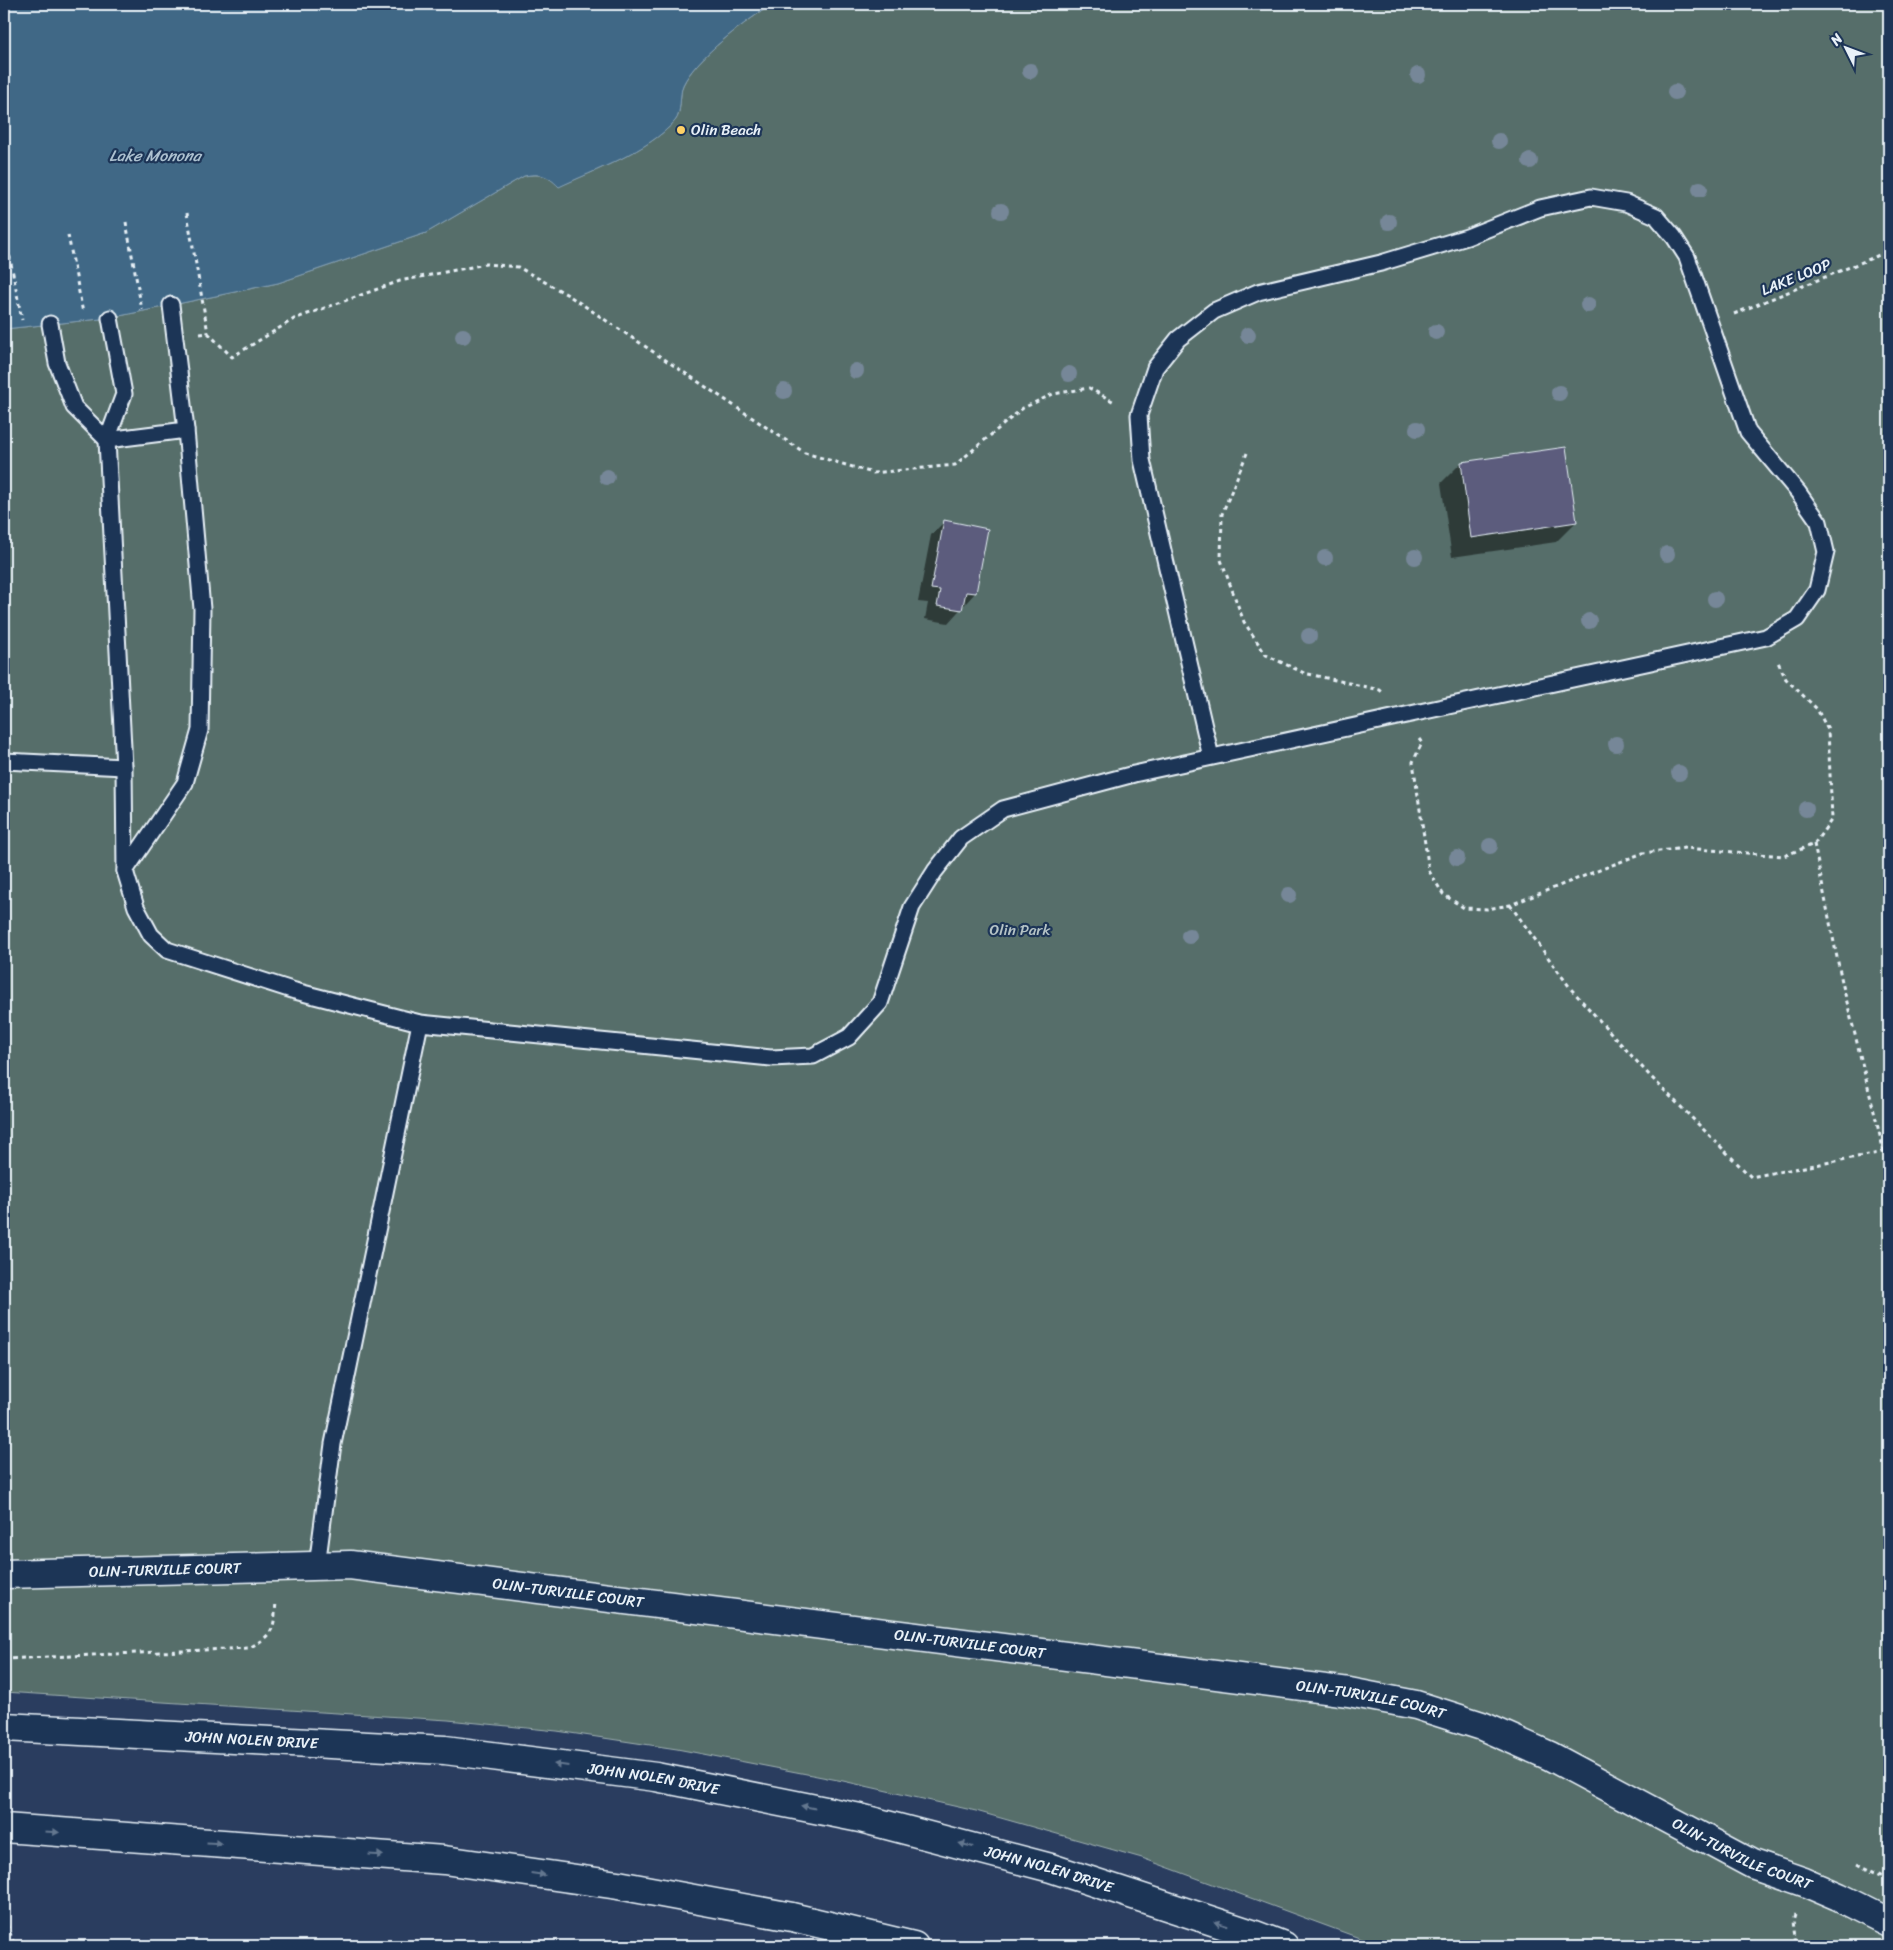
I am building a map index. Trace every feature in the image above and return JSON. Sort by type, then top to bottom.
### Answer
[{"type":"main road","name":"OLIN-TURVILLE COURT","points":[[4,1574],[350,1565],[1349,1692],[1416,1706],[1482,1726],[1550,1756],[1752,1864],[1804,1882],[1889,1922]]},
{"type":"main road","name":"JOHN NOLEN DRIVE","points":[[4,1728],[445,1750],[656,1777],[860,1818],[1051,1868],[1284,1946]]},
{"type":"main road","points":[[4,1828],[444,1860],[618,1885],[792,1917],[914,1946]]},
{"type":"lane","points":[[110,318],[124,394],[107,440],[124,767],[125,871],[136,907],[151,935],[167,950],[295,990],[420,1023],[771,1058],[813,1056],[849,1037],[880,1003],[912,906],[935,871],[961,838],[1003,810],[1134,774],[1766,637],[1797,619],[1817,590],[1826,552],[1819,522],[1798,492],[1748,432],[1687,257],[1674,237],[1656,216],[1626,204],[1591,197],[1540,208],[1467,236],[1381,263],[1258,292],[1214,311],[1178,339],[1155,368],[1139,415],[1142,460],[1210,757]]},
{"type":"lane","points":[[125,871],[185,782],[200,730],[202,609],[186,430],[171,305]]},
{"type":"lane","points":[[50,324],[57,363],[74,407],[107,440]]},
{"type":"lane","points":[[107,440],[186,430]]},
{"type":"lane","points":[[4,761],[124,767]]},
{"type":"lane","points":[[317,1566],[333,1444],[420,1023]]},
{"type":"path","points":[[187,213],[208,332],[232,356],[294,319],[400,281],[486,264],[518,267],[568,295],[804,453],[873,473],[956,465],[1022,408],[1053,394],[1089,388],[1139,415]]},
{"type":"path","points":[[126,222],[143,316]]},
{"type":"path","points":[[68,235],[84,319]]},
{"type":"path","points":[[8,248],[22,322]]},
{"type":"path","name":"LAKE LOOP","points":[[1710,323],[1889,251]]},
{"type":"path","points":[[176,339],[208,332]]},
{"type":"path","points":[[1247,453],[1222,514],[1221,560],[1244,622],[1266,655],[1304,673],[1380,690],[1403,716],[1422,743],[1413,762],[1429,871],[1443,894],[1464,908],[1487,910],[1510,905],[1643,853],[1686,848],[1784,856],[1814,844],[1832,818],[1828,730],[1817,709],[1786,679],[1766,637]]},
{"type":"path","points":[[1814,844],[1842,982],[1889,1167]]},
{"type":"path","points":[[1510,905],[1571,989],[1650,1076],[1751,1177],[1884,1152]]},
{"type":"path","points":[[4,1659],[249,1648],[264,1639],[274,1626],[276,1600]]},
{"type":"path","points":[[1857,1863],[1889,1879]]},
{"type":"path","points":[[4,1917],[15,1946]]},
{"type":"green space","name":"Olin Park","points":[[773,4],[1889,4],[1889,1946],[1381,1946],[1142,1858],[976,1811],[843,1781],[677,1749],[557,1731],[448,1720],[4,1692],[4,329],[110,318],[278,283],[426,233],[524,176],[544,176],[560,186],[621,159],[664,132],[677,118],[683,85],[699,63],[723,40]]},
{"type":"water","name":"Lake Monona","points":[[4,4],[773,4],[723,40],[699,63],[683,85],[677,118],[664,132],[651,142],[621,159],[559,187],[543,176],[524,176],[426,233],[278,283],[110,318],[4,329]]},
{"type":"building","points":[[1566,447],[1577,522],[1471,538],[1461,462]]},
{"type":"building","points":[[944,520],[988,529],[976,593],[966,592],[962,610],[937,606],[940,590],[931,589]]},
{"type":"place","name":"Olin Beach","points":[[681,130]]}]
